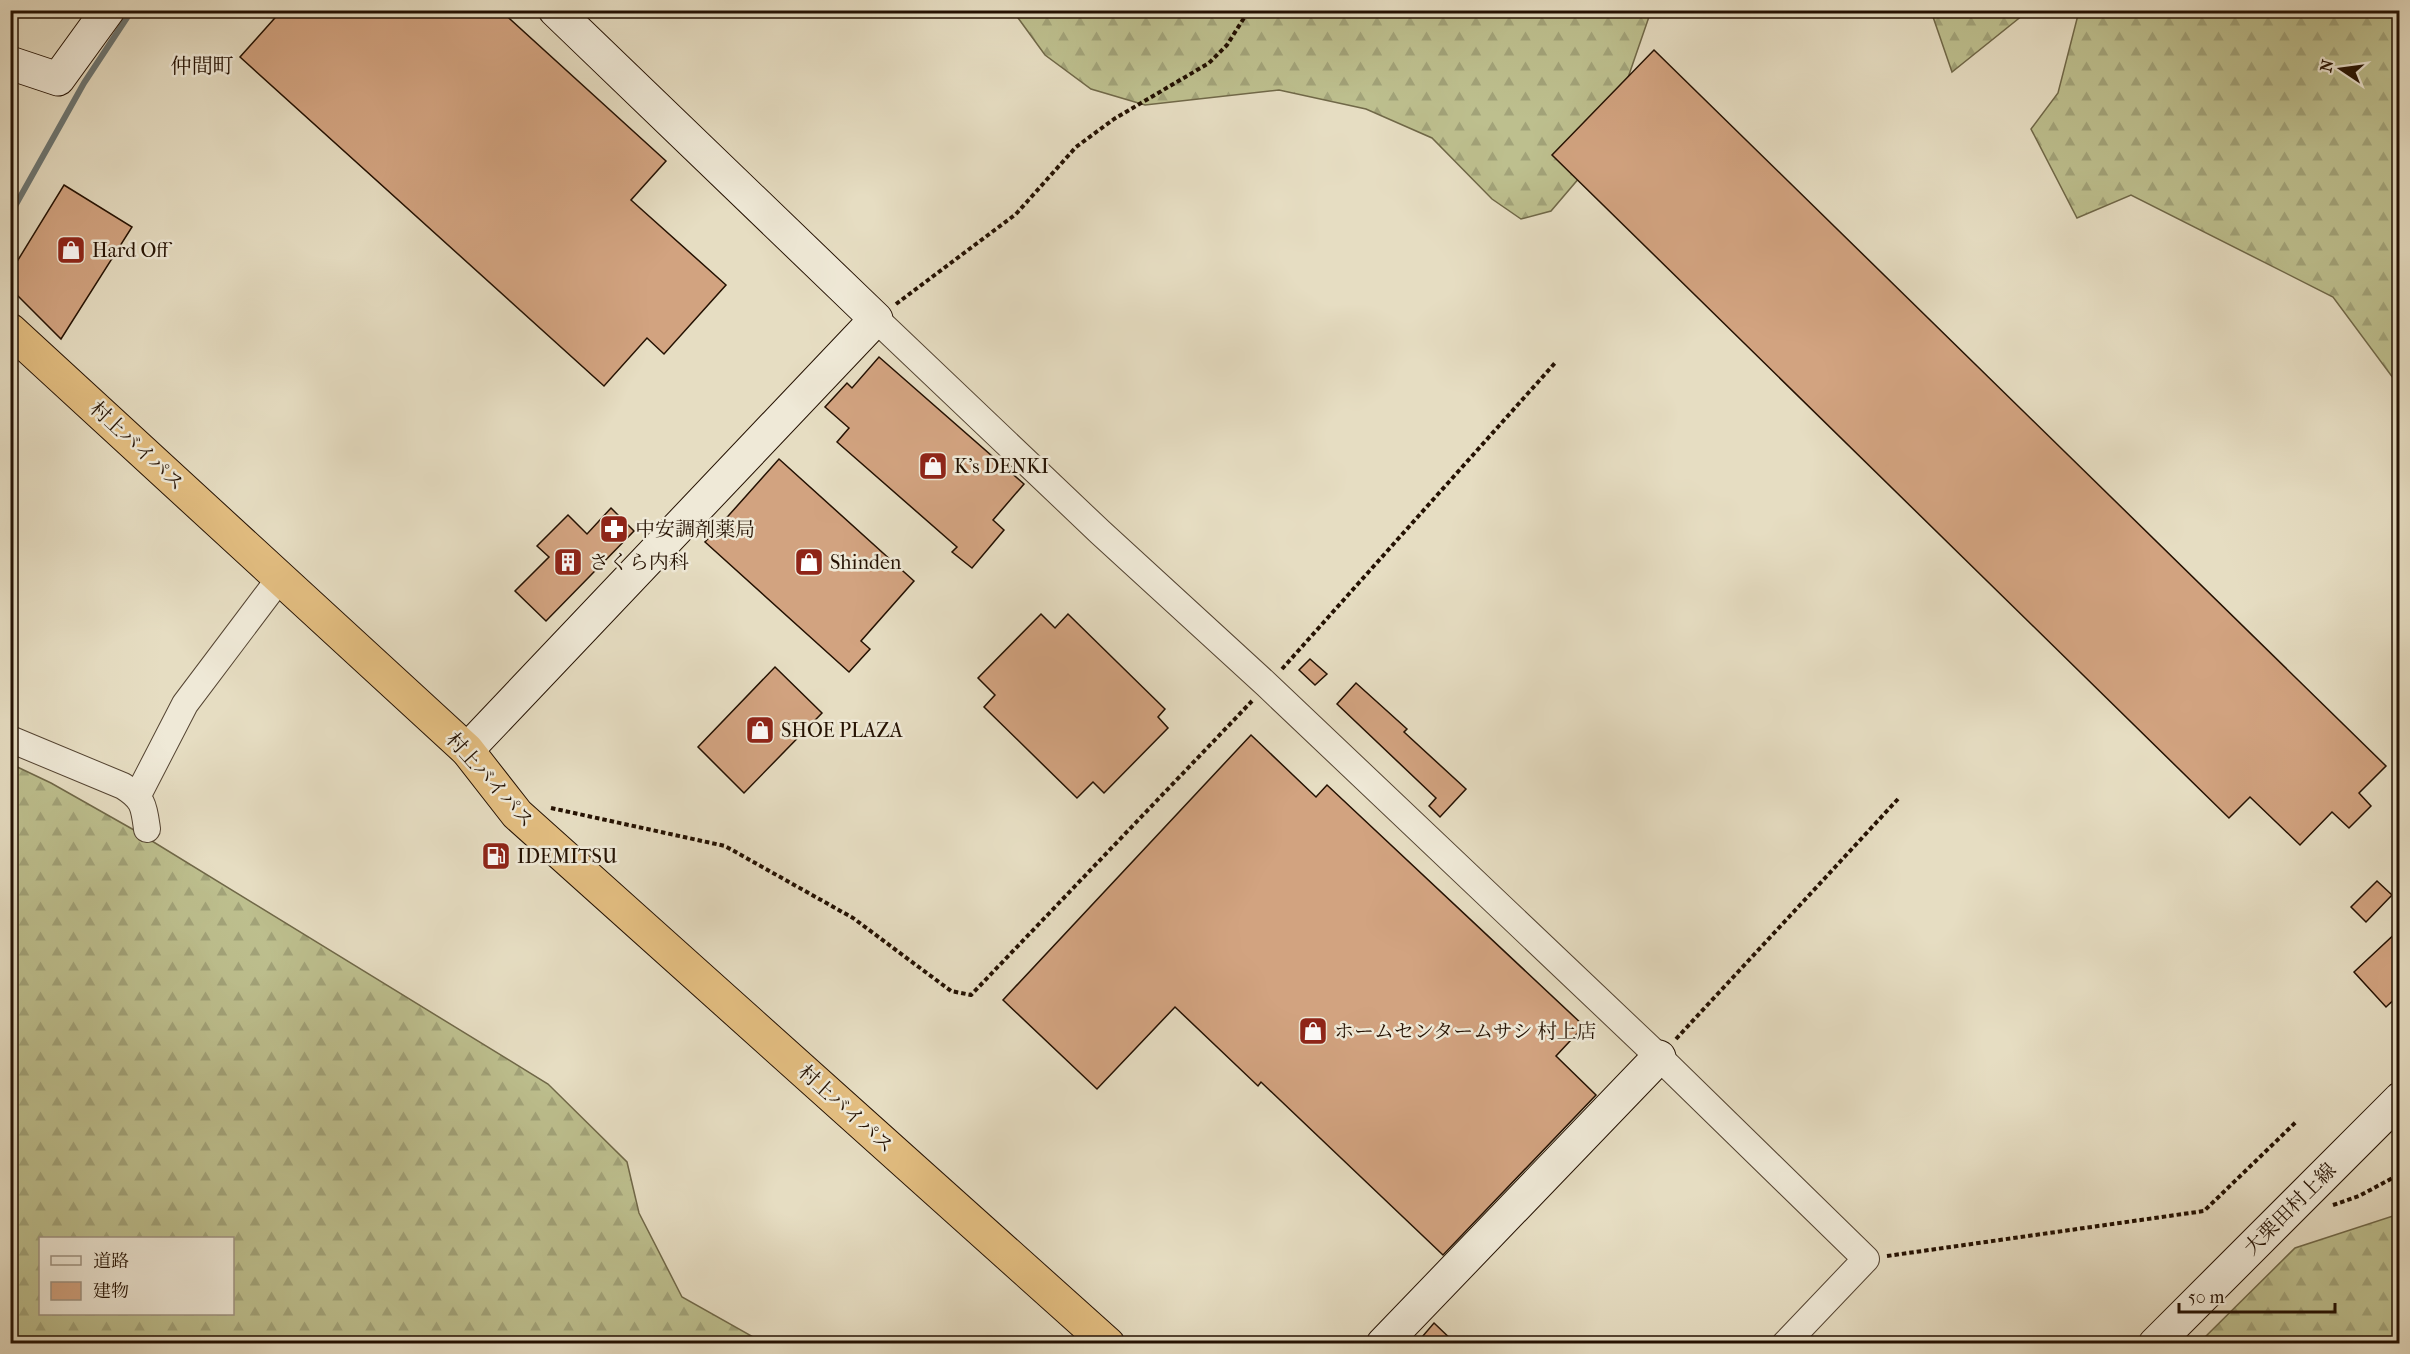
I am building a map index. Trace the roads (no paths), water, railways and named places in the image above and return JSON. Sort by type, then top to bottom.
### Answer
[{"type":"highway","name":"村上バイパス","points":[[10,330],[467,750],[517,814],[1108,1344]]},
{"type":"street","points":[[10,63],[58,79],[108,10]]},
{"type":"street","points":[[555,10],[1100,532],[1267,685],[1659,1057],[1866,1259],[1785,1344]]},
{"type":"street","points":[[467,750],[876,319]]},
{"type":"street","points":[[138,795],[185,704],[280,578]]},
{"type":"street","points":[[10,739],[123,786],[138,795],[144,808],[147,829]]},
{"type":"street","points":[[1383,1344],[1659,1057]]},
{"type":"street","name":"大栗田村上線","points":[[2155,1344],[2400,1099]]},
{"type":"waterway","points":[[10,215],[84,83],[132,10]]},
{"type":"place","name":"Hard Off","points":[[71,250]]},
{"type":"place","name":"K's DENKI","points":[[933,466]]},
{"type":"place","name":"中安調剤薬局","points":[[614,529]]},
{"type":"place","name":"さくら内科","points":[[568,562]]},
{"type":"place","name":"Shinden","points":[[809,562]]},
{"type":"place","name":"SHOE PLAZA","points":[[760,730]]},
{"type":"place","name":"IDEMITSU","points":[[496,856]]},
{"type":"place","name":"ホームセンタームサシ 村上店","points":[[1313,1031]]},
{"type":"district","name":"仲間町","points":[[202,66]]}]
